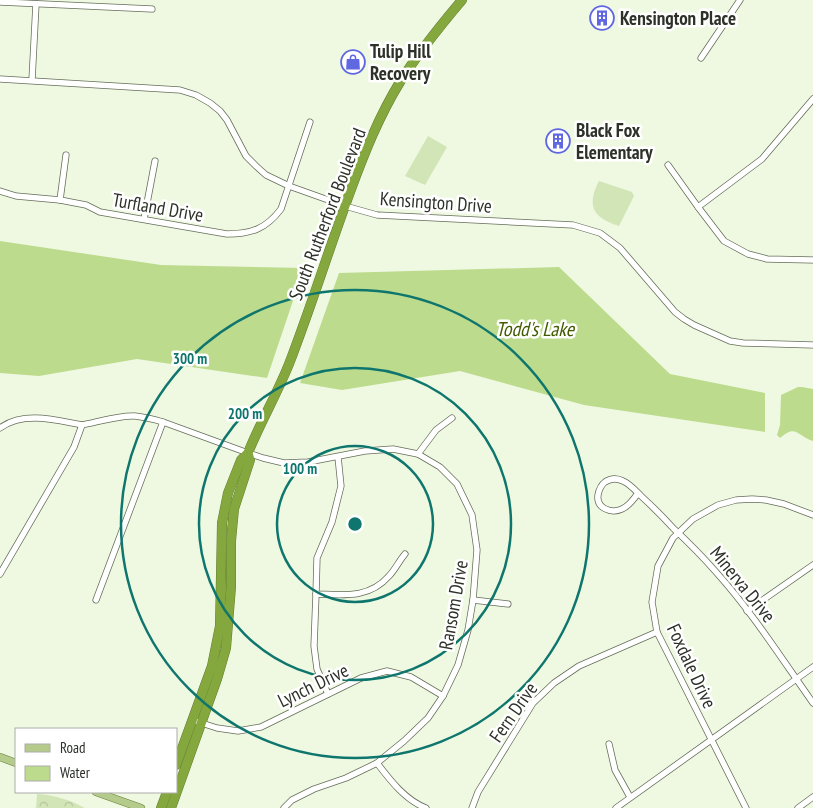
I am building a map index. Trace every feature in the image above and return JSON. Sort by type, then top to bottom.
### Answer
[{"type":"highway","name":"South Rutherford Boulevard","points":[[178,759],[212,666],[220,626],[222,523],[228,493],[241,460],[248,453],[288,365],[345,206],[381,118],[400,82],[426,45],[462,0]]},
{"type":"highway","name":"South Rutherford Boulevard","points":[[178,789],[226,648],[231,588],[231,541],[234,508],[250,460],[248,453]]},
{"type":"highway","points":[[161,808],[167,793]]},
{"type":"highway","name":"South Rutherford Boulevard","points":[[171,808],[176,793]]},
{"type":"main road","points":[[0,757],[15,763]]},
{"type":"main road","points":[[99,793],[141,808]]},
{"type":"street","points":[[701,58],[740,0]]},
{"type":"street","points":[[0,2],[152,9]]},
{"type":"street","points":[[32,80],[36,4]]},
{"type":"street","name":"Kensington Drive","points":[[0,79],[180,90],[196,95],[220,111],[227,120],[246,156],[256,166],[266,175],[289,186],[345,206],[378,215],[574,225],[588,229],[600,234],[620,248],[675,312],[694,325],[730,341],[813,345]]},
{"type":"street","points":[[698,207],[762,159],[813,99]]},
{"type":"street","name":"Turfland Drive","points":[[0,191],[16,196],[60,200],[86,205],[100,212],[227,234],[241,234],[264,226],[281,209],[310,122]]},
{"type":"street","points":[[60,200],[66,155]]},
{"type":"street","points":[[144,219],[155,161]]},
{"type":"street","points":[[668,165],[724,241],[748,254],[767,259],[813,260]]},
{"type":"street","name":"Ransom Drive","points":[[82,425],[132,416],[150,418],[248,453],[284,463],[308,462],[365,451],[394,449],[418,454],[440,467],[457,484],[472,515],[477,550],[473,600],[468,630],[458,665],[443,696],[428,718],[377,763],[346,778],[314,789],[292,800],[284,808]]},
{"type":"street","points":[[0,428],[7,423],[22,418],[38,417],[82,425],[74,448],[0,574]]},
{"type":"street","points":[[418,454],[436,430],[452,418]]},
{"type":"street","points":[[96,600],[163,422]]},
{"type":"street","points":[[328,694],[317,669],[314,646],[316,594],[318,558],[332,522],[341,486],[338,457]]},
{"type":"street","name":"Minerva Drive","points":[[638,493],[626,506],[614,511],[608,511],[600,504],[598,499],[598,493],[602,485],[612,479],[624,481],[638,493],[716,572],[747,611],[813,704]]},
{"type":"street","name":"Foxdale Drive","points":[[746,808],[657,632],[652,602],[658,566],[671,540],[678,532],[693,519],[711,508],[724,503],[744,499],[760,499],[784,504],[813,515]]},
{"type":"street","points":[[316,594],[349,596],[370,592],[388,578],[404,554]]},
{"type":"street","points":[[747,611],[813,565]]},
{"type":"street","points":[[473,600],[508,604]]},
{"type":"street","name":"Fern Drive","points":[[472,808],[478,792],[534,703],[554,682],[579,666],[657,632]]},
{"type":"street","points":[[616,808],[813,666]]},
{"type":"street","name":"Lynch Drive","points":[[192,720],[238,732],[261,727],[361,678],[387,671],[411,677],[443,696]]},
{"type":"street","points":[[609,744],[615,770],[630,798]]},
{"type":"street","points":[[377,763],[394,786],[426,808]]},
{"type":"street","points":[[798,808],[813,797]]},
{"type":"green space","points":[[428,136],[447,147],[425,185],[405,176]]},
{"type":"green space","points":[[599,181],[632,192],[634,196],[619,226],[603,219],[594,210],[593,197]]},
{"type":"green space","points":[[37,794],[62,798],[85,808],[36,808]]},
{"type":"water","points":[[0,241],[161,265],[304,268],[267,378],[137,359],[39,376],[0,373]]},
{"type":"water","name":"Todd's Lake","points":[[559,267],[670,374],[765,393],[765,432],[584,405],[460,371],[342,390],[300,383],[339,273]]},
{"type":"water","points":[[798,387],[813,389],[813,441],[793,431],[786,433],[780,438],[777,435],[780,425],[781,395]]},
{"type":"place","name":"Kensington Place","points":[[602,18]]},
{"type":"place","name":"Tulip Hill Recovery","points":[[353,62]]},
{"type":"place","name":"Black Fox Elementary","points":[[558,141]]}]
